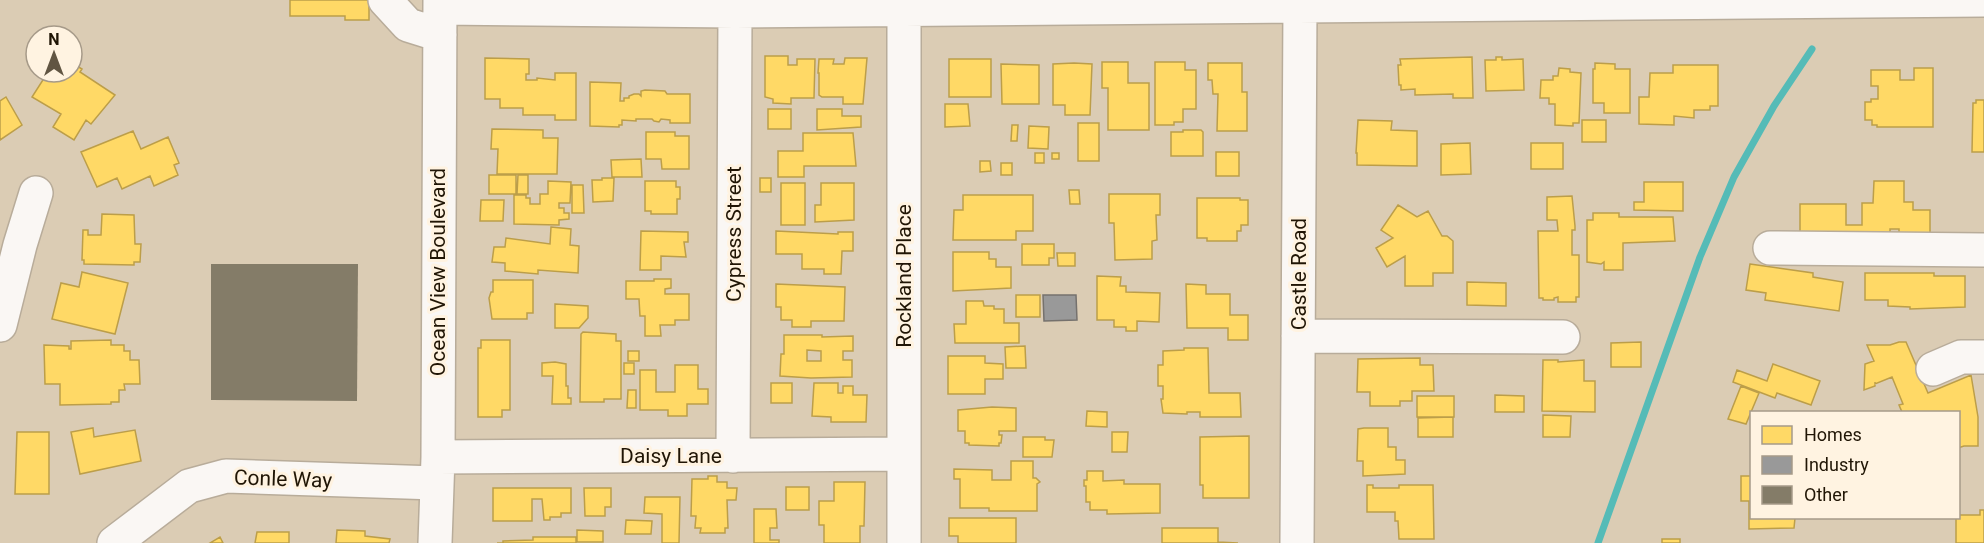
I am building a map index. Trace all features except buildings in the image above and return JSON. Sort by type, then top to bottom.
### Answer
[{"type":"street","points":[[385,0],[408,25],[440,14],[904,10],[1022,4],[1300,5],[1984,0]]},
{"type":"street","name":"Castle Road","points":[[1297,543],[1300,5]]},
{"type":"street","name":"Rockland Place","points":[[904,10],[904,543]]},
{"type":"street","name":"Cypress Street","points":[[733,456],[735,11]]},
{"type":"street","name":"Ocean View Boulevard","points":[[435,543],[440,14]]},
{"type":"street","points":[[0,324],[36,193]]},
{"type":"street","points":[[1770,248],[1984,250]]},
{"type":"street","points":[[1298,336],[1563,337]]},
{"type":"street","points":[[1933,369],[1961,357],[1984,357]]},
{"type":"street","name":"Daisy Lane","points":[[437,470],[733,456],[904,454]]},
{"type":"street","name":"Conle Way","points":[[114,543],[189,486],[226,476],[437,470]]},
{"type":"waterway","points":[[1598,543],[1700,257],[1734,177],[1774,106],[1812,49]]}]
